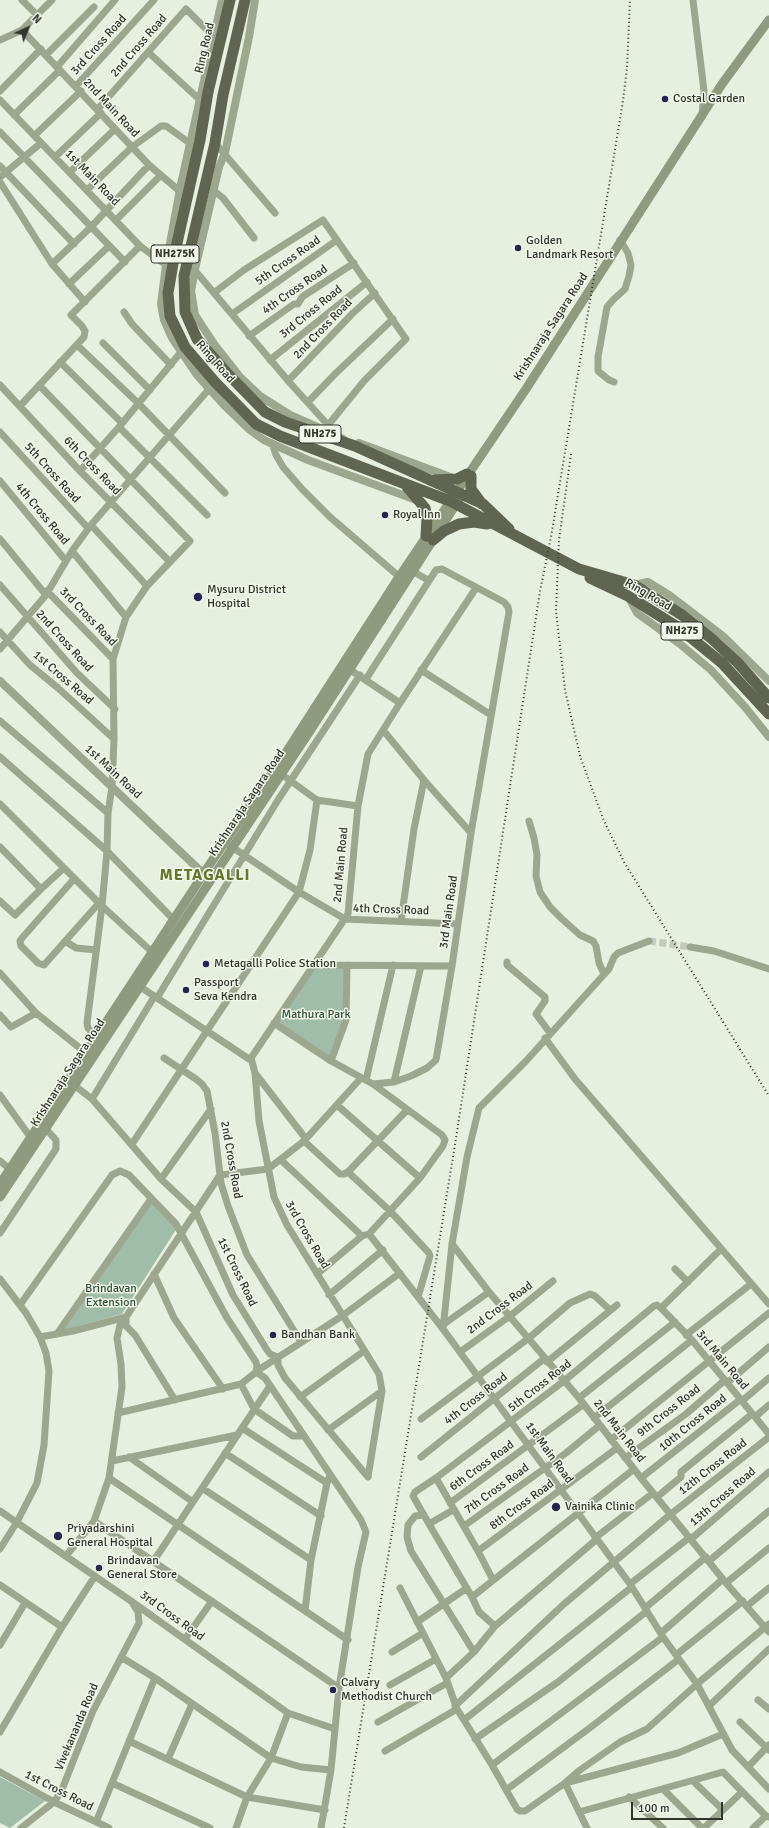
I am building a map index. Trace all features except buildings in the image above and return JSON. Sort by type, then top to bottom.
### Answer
[{"type":"highway","name":"Ring Road","points":[[230,0],[208,92],[200,140],[184,194],[180,231],[169,265],[168,293],[170,316],[185,347],[215,382],[256,424],[280,436],[404,484],[483,504],[521,540]]},
{"type":"highway","name":"Ring Road","points":[[245,0],[223,95],[215,143],[194,237],[191,266],[184,276],[185,312],[197,338],[226,372],[265,412],[286,422],[355,446],[432,480],[492,524],[579,570],[593,581],[628,596],[679,628],[722,663],[769,714]]},
{"type":"highway","points":[[180,231],[194,237]]},
{"type":"highway","points":[[432,480],[457,479],[471,473],[471,489],[483,504]]},
{"type":"highway","points":[[404,484],[425,508],[429,538],[459,524],[474,522],[492,524]]},
{"type":"highway","name":"Ring Road","points":[[579,570],[634,585],[682,615],[712,639],[738,663],[769,698]]},
{"type":"main road","name":"Krishnaraja Sagara Road","points":[[0,1197],[46,1129],[136,984],[208,877],[287,751],[456,498],[592,287],[620,240],[722,84],[769,20]]},
{"type":"main road","name":"Krishnaraja Sagara Road","points":[[229,844],[281,774],[349,669],[402,580],[412,571],[429,538]]},
{"type":"main road","name":"Krishnaraja Sagara Road","points":[[0,1184],[97,1036],[136,984],[152,952],[174,920],[208,877]]},
{"type":"street","points":[[22,0],[37,15]]},
{"type":"street","points":[[0,40],[22,30],[52,0]]},
{"type":"street","points":[[14,115],[59,69],[115,0]]},
{"type":"street","name":"3rd Cross Road","points":[[35,135],[154,0]]},
{"type":"street","points":[[222,0],[215,38],[190,144],[184,194],[161,304],[164,320],[172,338],[197,375],[224,405],[250,430],[272,443],[308,460],[420,501]]},
{"type":"street","points":[[255,0],[249,37],[225,153],[219,168],[214,191],[191,266],[191,291],[195,315],[214,344],[240,377],[260,396],[290,415],[457,479]]},
{"type":"street","points":[[693,0],[704,91],[702,116]]},
{"type":"street","points":[[46,55],[94,6]]},
{"type":"street","name":"2nd Cross Road","points":[[55,157],[99,112],[148,52],[186,9],[215,38]]},
{"type":"street","name":"2nd Main Road","points":[[22,30],[149,165],[184,194]]},
{"type":"street","points":[[0,91],[41,49]]},
{"type":"street","points":[[148,52],[200,100]]},
{"type":"street","name":"1st Main Road","points":[[0,100],[140,246],[169,265]]},
{"type":"street","points":[[87,190],[132,147],[157,128],[166,126],[190,144]]},
{"type":"street","points":[[70,172],[116,129]]},
{"type":"street","points":[[0,132],[90,228],[125,262]]},
{"type":"street","points":[[0,177],[7,173],[41,143]]},
{"type":"street","points":[[215,143],[276,213]]},
{"type":"street","points":[[52,264],[90,228],[149,165]]},
{"type":"street","points":[[0,166],[74,244]]},
{"type":"street","points":[[116,220],[161,175]]},
{"type":"street","points":[[0,182],[52,264],[85,302]]},
{"type":"street","points":[[214,191],[223,198],[254,238]]},
{"type":"street","points":[[215,292],[244,270],[323,220],[406,339],[364,381],[329,424]]},
{"type":"street","name":"5th Cross Road","points":[[232,314],[337,240]]},
{"type":"street","points":[[614,382],[598,371],[598,357],[607,307],[610,302],[625,289],[629,276],[631,265],[628,253],[620,240]]},
{"type":"street","points":[[69,284],[109,246]]},
{"type":"street","points":[[20,406],[84,337],[85,331],[71,315],[140,246]]},
{"type":"street","name":"4th Cross Road","points":[[249,336],[354,263]]},
{"type":"street","points":[[191,266],[215,292],[249,336],[288,381],[337,434],[355,446]]},
{"type":"street","name":"3rd Cross Road","points":[[270,360],[367,282]]},
{"type":"street","name":"2nd Cross Road","points":[[288,381],[342,324],[375,294]]},
{"type":"street","points":[[124,312],[132,324],[171,365]]},
{"type":"street","points":[[308,402],[393,319]]},
{"type":"street","points":[[103,343],[150,390]]},
{"type":"street","points":[[77,345],[138,403],[226,493]]},
{"type":"street","points":[[80,471],[121,425],[181,352]]},
{"type":"street","points":[[60,362],[207,515]]},
{"type":"street","name":"6th Cross Road","points":[[0,385],[80,471],[169,561]]},
{"type":"street","points":[[39,385],[190,541],[169,561],[147,586],[126,617],[113,659],[115,709],[112,787],[108,814],[107,851],[87,1023],[88,1028],[97,1036]]},
{"type":"street","points":[[0,648],[8,641],[46,593],[89,527],[210,388]]},
{"type":"street","name":"5th Cross Road","points":[[0,432],[89,527],[147,586]]},
{"type":"street","points":[[272,443],[276,456],[302,489],[330,517],[402,580]]},
{"type":"street","name":"4th Cross Road","points":[[0,481],[66,561]]},
{"type":"street","name":"3rd Cross Road","points":[[0,539],[46,593],[113,659]]},
{"type":"street","points":[[72,551],[126,617]]},
{"type":"street","name":"3rd Main Road","points":[[373,1084],[394,1082],[427,1068],[436,1060],[452,966],[471,833],[509,612],[504,602],[438,568],[428,580]]},
{"type":"street","points":[[92,1099],[245,856],[290,781],[363,677],[428,580],[412,571]]},
{"type":"street","points":[[634,585],[648,582],[669,595],[724,637],[769,681]]},
{"type":"street","name":"2nd Cross Road","points":[[0,585],[77,673],[115,709]]},
{"type":"street","name":"2nd Main Road","points":[[251,1058],[348,914],[358,806],[365,762],[400,703],[476,588]]},
{"type":"street","points":[[628,596],[637,613],[680,644],[711,670],[745,707],[769,737]]},
{"type":"street","name":"1st Cross Road","points":[[0,632],[30,665],[58,688],[114,739]]},
{"type":"street","points":[[349,669],[400,703]]},
{"type":"street","points":[[422,670],[491,715]]},
{"type":"street","name":"1st Main Road","points":[[0,681],[208,877]]},
{"type":"street","points":[[0,721],[108,814]]},
{"type":"street","points":[[383,730],[424,780],[471,833]]},
{"type":"street","points":[[0,757],[107,851],[174,920]]},
{"type":"street","points":[[281,774],[317,800],[358,806]]},
{"type":"street","points":[[401,921],[414,829],[424,780]]},
{"type":"street","points":[[132,1144],[182,1070],[206,1030],[299,892],[310,850],[317,800]]},
{"type":"street","points":[[0,804],[74,879],[152,952]]},
{"type":"street","points":[[529,821],[537,855],[536,876],[540,892],[550,907],[562,920],[580,936],[593,941],[596,946],[599,963],[604,974]]},
{"type":"street","name":"4th Cross Road","points":[[229,844],[299,892],[345,919],[458,924]]},
{"type":"street","points":[[0,848],[41,889]]},
{"type":"street","points":[[0,901],[15,915],[64,868]]},
{"type":"street","points":[[74,879],[22,938],[20,944],[38,963],[44,965],[65,941],[101,905]]},
{"type":"street","points":[[65,941],[76,948],[96,950]]},
{"type":"street","points":[[443,1326],[452,1244],[467,1157],[479,1108],[526,1061],[609,969],[618,953],[649,941]]},
{"type":"street","points":[[690,947],[714,951],[769,969]]},
{"type":"street","points":[[506,962],[546,997],[546,1001],[536,1011],[536,1014],[547,1036],[575,1079],[769,1304]]},
{"type":"street","points":[[315,965],[393,964],[452,966]]},
{"type":"street","points":[[66,1556],[94,1521],[109,1478],[122,1387],[121,1364],[117,1338],[120,1325],[183,1233],[220,1175],[268,1169],[305,1140],[363,1079],[393,964]]},
{"type":"street","points":[[331,1061],[346,1020],[347,965]]},
{"type":"street","points":[[394,1082],[421,966]]},
{"type":"street","points":[[0,973],[36,1013],[86,1053]]},
{"type":"street","points":[[136,984],[249,1059],[251,1058]]},
{"type":"street","points":[[0,1015],[10,1027],[36,1013]]},
{"type":"street","points":[[274,1023],[331,1061],[373,1084],[442,1135],[445,1140],[443,1146],[420,1178],[390,1210],[366,1235],[317,1274]]},
{"type":"street","name":"2nd Cross Road","points":[[164,1058],[202,1084],[207,1091],[220,1175],[228,1206],[247,1255],[301,1342]]},
{"type":"street","name":"3rd Cross Road","points":[[251,1058],[255,1073],[260,1121],[274,1197],[287,1225],[329,1296],[379,1374],[382,1391],[368,1477],[328,1430]]},
{"type":"street","points":[[255,1073],[305,1140],[340,1174],[348,1172],[407,1110]]},
{"type":"street","name":"1st Cross Road","points":[[74,1085],[92,1099],[161,1179],[195,1214],[233,1295],[267,1350],[276,1358]]},
{"type":"street","points":[[0,1095],[31,1138]]},
{"type":"street","points":[[337,1105],[420,1178]]},
{"type":"street","points":[[161,1179],[211,1109]]},
{"type":"street","points":[[0,1233],[56,1149],[56,1140],[46,1129]]},
{"type":"street","name":"1st Main Road","points":[[281,1160],[383,1250],[418,1297],[443,1326],[477,1376],[631,1585],[662,1635],[697,1684],[732,1750],[769,1789]]},
{"type":"street","points":[[0,1161],[10,1170]]},
{"type":"street","points":[[20,1305],[112,1175],[120,1171],[129,1175],[183,1233],[227,1318],[256,1362],[258,1371],[270,1386],[361,1520],[366,1532],[358,1567],[348,1640],[339,1688],[331,1770],[321,1828]]},
{"type":"street","points":[[348,1172],[390,1210],[429,1253],[430,1256],[418,1297]]},
{"type":"street","points":[[57,1334],[151,1199]]},
{"type":"street","name":"2nd Main Road","points":[[452,1244],[489,1292],[581,1401],[641,1478],[725,1581],[768,1628]]},
{"type":"street","points":[[661,1308],[721,1249]]},
{"type":"street","points":[[329,1296],[383,1250]]},
{"type":"street","points":[[675,1269],[688,1282]]},
{"type":"street","points":[[118,1413],[241,1384],[276,1358],[342,1316],[400,1273]]},
{"type":"street","points":[[154,1274],[174,1318],[223,1389]]},
{"type":"street","points":[[0,1279],[20,1305],[40,1337],[46,1353],[49,1371],[44,1446],[37,1483],[17,1522],[0,1549]]},
{"type":"street","name":"2nd Cross Road","points":[[460,1352],[510,1316],[553,1281]]},
{"type":"street","points":[[594,1418],[751,1284]]},
{"type":"street","points":[[443,1326],[489,1292]]},
{"type":"street","points":[[421,1419],[529,1338],[570,1303],[590,1294],[610,1310]]},
{"type":"street","name":"4th Cross Road","points":[[421,1457],[617,1305]]},
{"type":"street","name":"5th Cross Road","points":[[423,1515],[413,1496],[415,1492],[512,1422],[654,1306],[657,1305],[661,1308]]},
{"type":"street","name":"3rd Main Road","points":[[661,1308],[710,1362],[769,1434]]},
{"type":"street","points":[[611,1440],[769,1314]]},
{"type":"street","points":[[40,1337],[126,1317]]},
{"type":"street","points":[[126,1317],[126,1326],[135,1335],[175,1400]]},
{"type":"street","name":"6th Cross Road","points":[[429,1524],[528,1446],[674,1322]]},
{"type":"street","name":"9th Cross Road","points":[[626,1458],[686,1414],[769,1347]]},
{"type":"street","points":[[300,1397],[364,1351]]},
{"type":"street","points":[[276,1358],[285,1378],[328,1430],[382,1391]]},
{"type":"street","name":"10th Cross Road","points":[[641,1478],[769,1378]]},
{"type":"street","points":[[241,1384],[254,1409],[293,1436],[303,1436]]},
{"type":"street","points":[[153,1562],[270,1386]]},
{"type":"street","points":[[378,1722],[446,1680],[474,1652],[495,1626],[596,1539],[681,1477],[681,1472],[701,1455],[753,1415],[769,1405]]},
{"type":"street","name":"7th Cross Road","points":[[464,1526],[566,1453],[600,1425]]},
{"type":"street","points":[[242,1428],[327,1483]]},
{"type":"street","points":[[112,1461],[237,1435]]},
{"type":"street","name":"12th Cross Road","points":[[385,1751],[456,1708],[515,1648],[613,1562],[769,1437]]},
{"type":"street","name":"8th Cross Road","points":[[478,1551],[618,1448]]},
{"type":"street","points":[[225,1454],[321,1516]]},
{"type":"street","points":[[129,1457],[193,1502]]},
{"type":"street","points":[[472,1597],[634,1469]]},
{"type":"street","name":"13th Cross Road","points":[[464,1720],[691,1538],[769,1472]]},
{"type":"street","points":[[305,1611],[311,1560],[330,1475]]},
{"type":"street","points":[[109,1478],[348,1640]]},
{"type":"street","points":[[436,1478],[493,1580]]},
{"type":"street","points":[[202,1488],[311,1560]]},
{"type":"street","name":"3rd Cross Road","points":[[0,1511],[131,1601],[288,1713],[335,1729]]},
{"type":"street","points":[[475,1739],[558,1682],[707,1559],[769,1511]]},
{"type":"street","points":[[474,1652],[411,1551],[406,1530],[410,1520],[415,1516],[423,1515],[467,1588],[479,1612],[484,1618],[495,1626]]},
{"type":"street","points":[[94,1521],[339,1688]]},
{"type":"street","points":[[492,1765],[662,1635],[725,1581],[769,1548]]},
{"type":"street","points":[[0,1732],[62,1627],[95,1576]]},
{"type":"street","points":[[0,1585],[62,1627]]},
{"type":"street","points":[[400,1588],[436,1658],[456,1708],[520,1811],[525,1811],[620,1742],[647,1729],[697,1684],[768,1628]]},
{"type":"street","points":[[417,1622],[467,1588]]},
{"type":"street","points":[[506,1790],[591,1727],[745,1604],[769,1588]]},
{"type":"street","name":"Vivekananda Road","points":[[21,1828],[54,1802],[61,1792],[93,1711],[139,1623],[138,1612],[131,1601]]},
{"type":"street","points":[[0,1644],[25,1602]]},
{"type":"street","points":[[185,1639],[212,1602]]},
{"type":"street","points":[[392,1652],[423,1633]]},
{"type":"street","points":[[709,1706],[769,1649]]},
{"type":"street","points":[[121,1657],[155,1678],[270,1758],[301,1768],[331,1770]]},
{"type":"street","points":[[390,1685],[436,1658]]},
{"type":"street","points":[[96,1822],[155,1678]]},
{"type":"street","points":[[758,1700],[769,1710]]},
{"type":"street","points":[[168,1760],[192,1704]]},
{"type":"street","points":[[236,1828],[247,1797],[270,1758],[288,1713]]},
{"type":"street","points":[[740,1722],[768,1747],[748,1767]]},
{"type":"street","points":[[565,1783],[678,1753],[723,1734]]},
{"type":"street","points":[[129,1741],[247,1797],[324,1810]]},
{"type":"street","name":"1st Cross Road","points":[[0,1772],[54,1802],[109,1828]]},
{"type":"street","points":[[579,1812],[723,1772],[768,1816],[753,1828]]},
{"type":"street","points":[[693,1781],[723,1810]]},
{"type":"street","points":[[112,1783],[210,1828]]},
{"type":"street","points":[[565,1783],[587,1828]]},
{"type":"street","points":[[663,1789],[703,1828],[742,1792]]},
{"type":"street","points":[[629,1797],[663,1828]]},
{"type":"green space","name":"Mathura Park","points":[[315,965],[347,965],[346,1020],[331,1061],[274,1023]]},
{"type":"green space","name":"Brindavan Extension","points":[[152,1201],[177,1228],[122,1314],[64,1330]]},
{"type":"green space","points":[[0,1777],[45,1801],[10,1828],[0,1823]]},
{"type":"tunnel","points":[[649,941],[690,947]]},
{"type":"railway","points":[[344,1828],[457,1132],[540,591],[551,537],[623,101],[627,68],[630,0]]},
{"type":"railway","points":[[571,454],[559,540],[556,611],[565,690],[580,756],[604,821],[624,862],[769,1096]]},
{"type":"place","name":"Costal Garden","points":[[665,99]]},
{"type":"place","name":"Golden Landmark Resort","points":[[518,248]]},
{"type":"place","name":"Royal Inn","points":[[385,515]]},
{"type":"place","name":"Mysuru District Hospital","points":[[198,597]]},
{"type":"place","name":"Metagalli Police Station","points":[[206,964]]},
{"type":"place","name":"Passport Seva Kendra","points":[[186,990]]},
{"type":"place","name":"Bandhan Bank","points":[[273,1335]]},
{"type":"place","name":"Vainika Clinic","points":[[556,1507]]},
{"type":"place","name":"Priyadarshini General Hospital","points":[[58,1536]]},
{"type":"place","name":"Brindavan General Store","points":[[99,1568]]},
{"type":"place","name":"Calvary Methodist Church","points":[[333,1690]]},
{"type":"district","name":"METAGALLI","points":[[205,876]]}]
